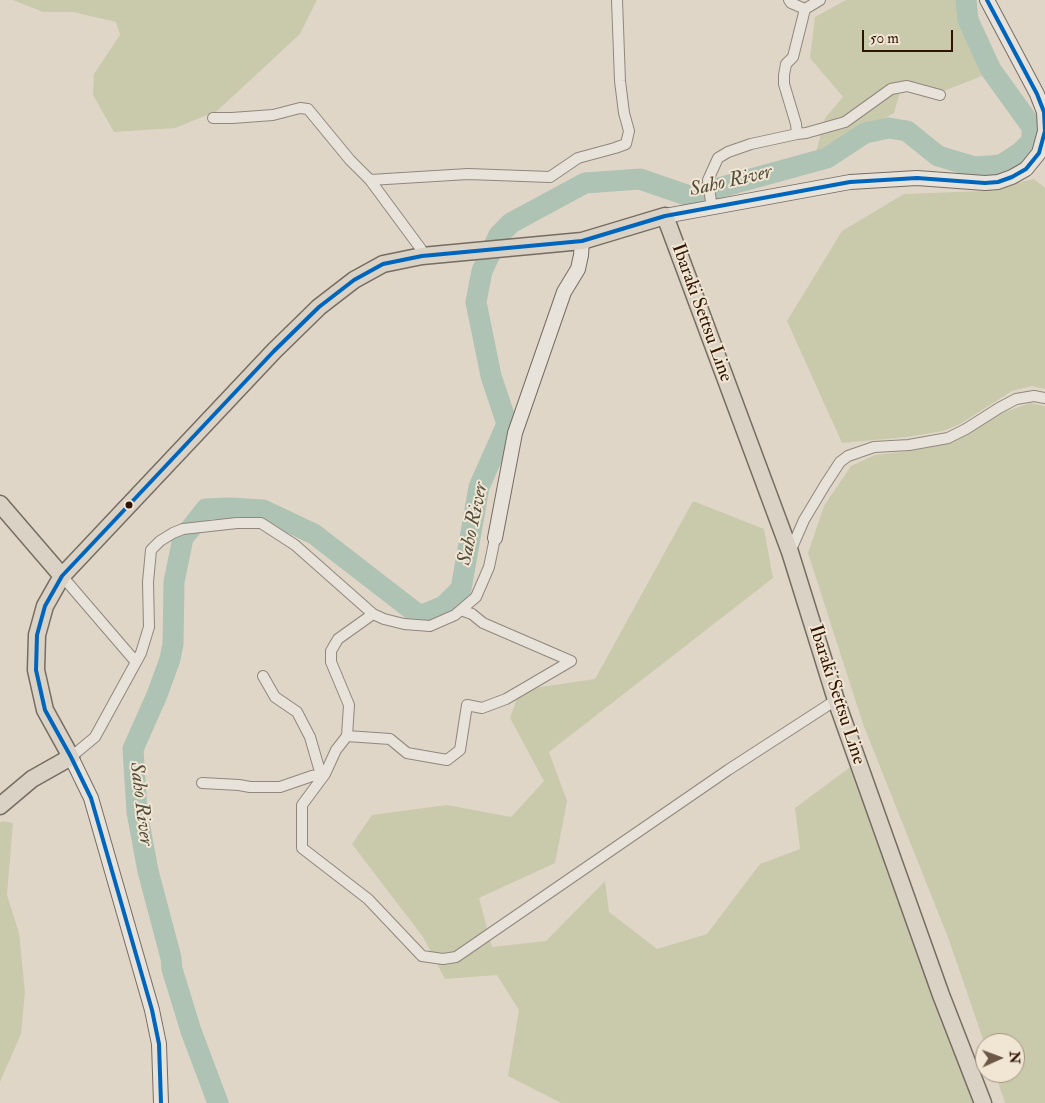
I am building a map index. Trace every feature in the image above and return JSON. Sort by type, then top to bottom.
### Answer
[{"type":"main road","points":[[162,1103],[159,1044],[152,1010],[91,798],[45,710],[36,670],[37,635],[45,606],[62,576],[248,379],[319,307],[354,280],[383,264],[422,256],[582,241],[665,216],[712,209],[850,182],[917,178],[985,183],[998,182],[1026,169],[1039,153],[1045,130],[1044,112],[1037,94],[987,0]]},
{"type":"main road","name":"Ibaraki Settsu Line","points":[[665,216],[790,552],[836,700],[941,995],[983,1103]]},
{"type":"main road","points":[[495,538],[515,433],[564,292],[578,269],[582,241]]},
{"type":"main road","points":[[0,504],[62,576]]},
{"type":"main road","points":[[0,806],[32,779],[71,757]]},
{"type":"street","points":[[370,180],[468,174],[550,177],[578,158],[626,144],[629,131],[624,113],[620,81],[617,0]]},
{"type":"street","points":[[789,0],[791,3],[805,9]]},
{"type":"street","points":[[797,134],[796,124],[784,84],[784,75],[786,64],[793,57],[805,9],[820,0]]},
{"type":"street","points":[[712,209],[708,180],[718,158],[728,152],[751,144],[806,133],[845,122],[891,89],[907,86],[940,95]]},
{"type":"street","points":[[213,118],[273,116],[300,108],[308,109],[345,154],[370,180],[421,249],[422,256]]},
{"type":"street","points":[[790,552],[804,520],[825,485],[840,462],[848,456],[874,447],[909,445],[948,438],[1016,399],[1034,396],[1045,398]]},
{"type":"street","points":[[71,757],[95,737],[140,653],[149,627],[148,582],[151,550],[160,541],[183,529],[237,522],[261,523],[295,545],[373,614],[404,624],[430,626],[455,616],[476,597],[489,567],[495,538]]},
{"type":"street","points":[[62,576],[135,661]]},
{"type":"street","points":[[348,736],[390,739],[407,753],[447,760],[460,750],[467,705],[482,708],[506,699],[571,661],[483,623],[472,614],[461,610]]},
{"type":"street","points":[[373,614],[338,640],[331,652],[331,662],[349,705],[348,736],[336,750],[323,774],[302,805],[302,848],[368,899],[422,956],[443,959],[456,957],[728,770],[836,700]]},
{"type":"street","points":[[264,676],[275,697],[297,712],[310,737],[323,774]]},
{"type":"street","points":[[202,783],[238,785],[250,788],[280,787],[323,774]]},
{"type":"green space","points":[[13,0],[317,0],[300,34],[217,111],[175,128],[114,132],[93,95],[94,74],[120,35],[116,22],[73,12],[43,12]]},
{"type":"green space","points":[[846,0],[957,0],[982,76],[941,92],[902,85],[894,113],[814,160],[825,118],[843,97],[810,58],[815,17]]},
{"type":"green space","points":[[1034,179],[1045,188],[1045,389],[1032,386],[1012,391],[960,424],[943,431],[907,437],[842,443],[787,321],[842,231],[904,194],[983,191]]},
{"type":"green space","points":[[1030,403],[1045,406],[1045,1103],[1005,1103],[998,1083],[1025,1083],[1025,1033],[981,1033],[949,940],[863,724],[808,553],[824,506],[851,466],[875,455],[947,444],[999,414]]},
{"type":"green space","points":[[693,501],[764,529],[773,578],[549,752],[567,801],[555,863],[479,898],[492,947],[546,941],[605,881],[609,912],[657,949],[707,934],[760,864],[800,849],[795,808],[853,765],[976,1103],[561,1103],[508,1076],[519,1010],[497,975],[445,979],[423,937],[352,844],[372,815],[447,805],[511,817],[544,781],[510,718],[520,690],[595,679]]},
{"type":"green space","points":[[2,821],[13,823],[7,895],[19,933],[25,992],[21,1034],[0,1082],[0,823]]},
{"type":"waterway","name":"Saho River","points":[[218,1103],[191,1031],[172,969],[171,958],[148,871],[137,812],[133,749],[157,695],[170,659],[173,644],[174,582],[183,538],[206,509],[263,510],[314,534],[420,616],[444,606],[461,589],[479,487],[507,424],[491,376],[476,302],[482,271],[499,235],[511,223],[585,183],[640,179],[689,196],[827,158],[865,133],[889,128],[907,131],[938,156],[975,167],[1001,165],[1021,152],[1032,141],[1032,127],[991,70],[968,20],[966,0]]},
{"type":"transit line","points":[[161,1103],[159,1044],[152,1010],[91,798],[45,710],[36,670],[37,635],[45,606],[62,576],[274,351],[319,307],[354,280],[383,264],[422,256],[582,241],[665,216],[850,182],[917,178],[985,183],[998,182],[1026,169],[1039,153],[1045,131],[1044,112],[1037,94],[987,0]]}]
